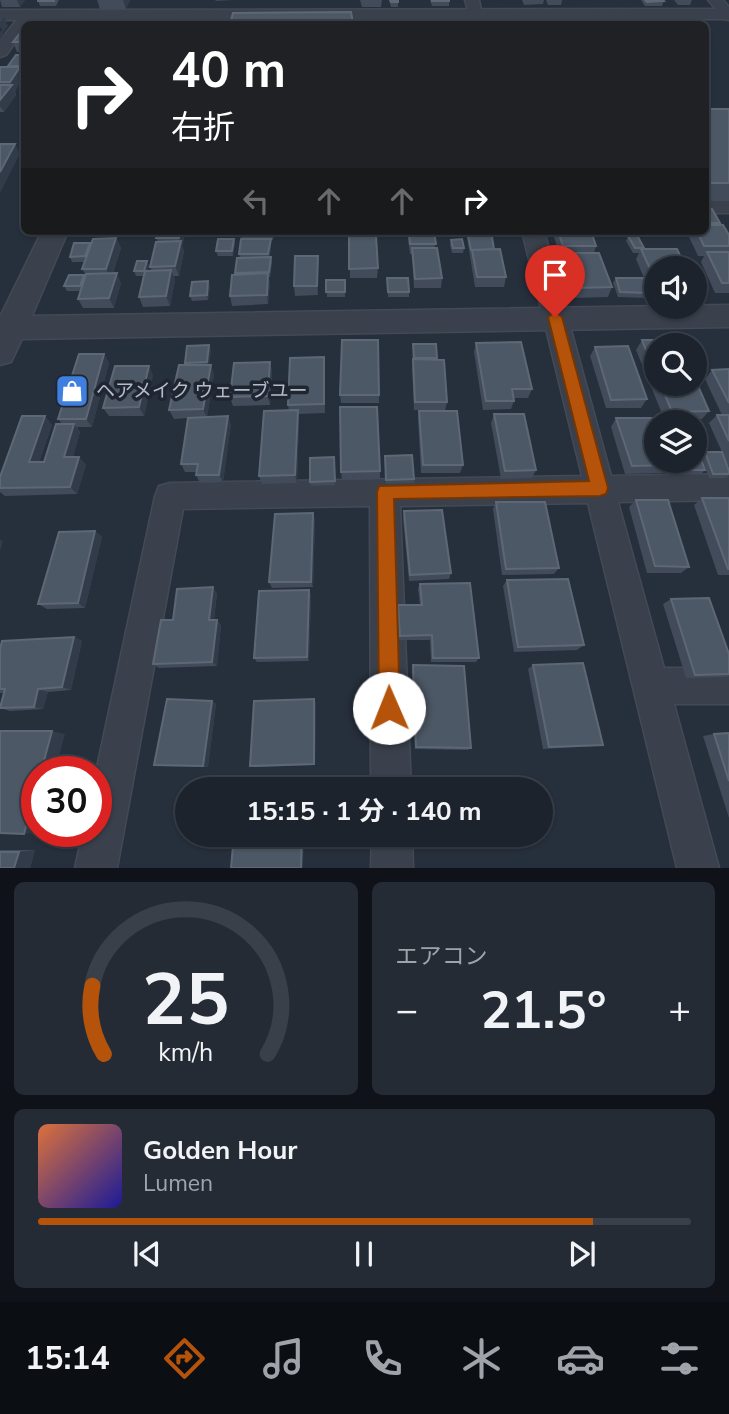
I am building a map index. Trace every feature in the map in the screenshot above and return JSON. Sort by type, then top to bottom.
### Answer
[{"type":"street","points":[[0,15],[473,8],[725,11]]},
{"type":"street","points":[[23,21],[28,15]]},
{"type":"street","points":[[0,52],[21,24]]},
{"type":"street","points":[[709,207],[729,207]]},
{"type":"street","points":[[53,235],[4,336],[555,317],[729,316]]},
{"type":"street","points":[[534,235],[698,868]]},
{"type":"street","points":[[96,868],[170,496],[729,487]]},
{"type":"street","points":[[385,492],[391,777]]},
{"type":"street","points":[[651,687],[729,686]]},
{"type":"street","points":[[392,847],[392,868]]},
{"type":"building","points":[[351,12],[353,21],[231,21],[233,13]]},
{"type":"building","points":[[21,32],[21,42],[13,42]]},
{"type":"building","points":[[16,55],[21,55],[21,66],[8,66]]},
{"type":"building","points":[[0,67],[20,67],[10,82],[0,82]]},
{"type":"building","points":[[0,85],[12,85],[0,100]]},
{"type":"building","points":[[709,109],[729,109],[729,183],[709,183]]},
{"type":"building","points":[[0,144],[15,144],[0,172]]},
{"type":"building","points":[[709,209],[712,209],[720,223],[709,223]]},
{"type":"building","points":[[709,225],[723,225],[729,235],[729,246],[704,246],[699,235],[709,235]]},
{"type":"building","points":[[157,235],[179,235],[179,238],[156,238]]},
{"type":"building","points":[[409,235],[435,235],[436,244],[410,244]]},
{"type":"building","points":[[468,235],[492,235],[494,249],[471,250]]},
{"type":"building","points":[[559,235],[592,235],[596,246],[563,246]]},
{"type":"building","points":[[637,235],[644,248],[635,248],[628,236]]},
{"type":"building","points":[[349,236],[376,236],[378,268],[349,269]]},
{"type":"building","points":[[116,238],[106,269],[82,269],[93,239]]},
{"type":"building","points":[[218,239],[234,239],[232,251],[216,251]]},
{"type":"building","points":[[241,239],[271,239],[268,254],[239,254]]},
{"type":"building","points":[[462,239],[464,248],[453,248],[451,240]]},
{"type":"building","points":[[181,241],[175,266],[150,267],[156,242]]},
{"type":"building","points":[[74,243],[90,243],[85,256],[70,257]]},
{"type":"building","points":[[412,248],[437,248],[442,278],[415,279]]},
{"type":"building","points":[[500,249],[506,277],[477,277],[472,250]]},
{"type":"building","points":[[641,249],[677,249],[680,256],[644,256]]},
{"type":"building","points":[[707,252],[729,252],[729,283],[722,283]]},
{"type":"building","points":[[563,253],[599,253],[612,287],[575,288]]},
{"type":"building","points":[[295,256],[318,256],[317,286],[294,286]]},
{"type":"building","points":[[271,257],[269,272],[235,273],[237,258]]},
{"type":"building","points":[[137,261],[147,261],[144,271],[134,271]]},
{"type":"building","points":[[171,270],[166,296],[139,297],[145,271]]},
{"type":"building","points":[[117,273],[109,298],[78,299],[86,274]]},
{"type":"building","points":[[268,273],[267,295],[230,296],[232,275]]},
{"type":"building","points":[[69,275],[84,275],[80,286],[64,286]]},
{"type":"building","points":[[387,278],[408,278],[409,292],[388,292]]},
{"type":"building","points":[[616,278],[643,278],[644,293],[620,292]]},
{"type":"building","points":[[326,280],[345,280],[345,292],[326,292]]},
{"type":"building","points":[[208,281],[207,295],[190,296],[192,282]]},
{"type":"building","points":[[342,340],[378,340],[379,395],[340,395]]},
{"type":"building","points":[[521,342],[532,389],[512,389],[514,401],[486,401],[476,343]]},
{"type":"building","points":[[413,344],[436,344],[437,358],[414,358]]},
{"type":"building","points":[[209,345],[207,362],[185,363],[187,346]]},
{"type":"building","points":[[628,346],[647,399],[611,400],[595,347]]},
{"type":"building","points":[[79,354],[104,354],[86,419],[58,419]]},
{"type":"building","points":[[324,357],[324,404],[288,405],[290,358]]},
{"type":"building","points":[[413,359],[444,360],[447,402],[415,402]]},
{"type":"building","points":[[270,362],[268,396],[230,397],[234,363]]},
{"type":"building","points":[[179,365],[211,365],[203,409],[169,410]]},
{"type":"building","points":[[115,366],[149,366],[139,407],[103,408]]},
{"type":"building","points":[[729,369],[729,403],[712,370]]},
{"type":"building","points":[[665,396],[702,396],[709,411],[707,410],[671,410]]},
{"type":"building","points":[[340,407],[377,407],[380,471],[341,472]]},
{"type":"building","points":[[298,410],[295,475],[259,476],[264,411]]},
{"type":"building","points":[[419,411],[457,411],[463,465],[423,465]]},
{"type":"building","points":[[494,414],[524,414],[536,470],[505,471]]},
{"type":"building","points":[[717,415],[729,415],[729,441]]},
{"type":"building","points":[[22,416],[45,416],[29,462],[44,462],[56,424],[74,424],[64,457],[79,457],[70,487],[0,488],[0,477]]},
{"type":"building","points":[[228,416],[219,475],[196,475],[198,464],[181,464],[188,418]]},
{"type":"building","points":[[616,418],[644,418],[644,466],[632,466]]},
{"type":"building","points":[[707,452],[722,452],[729,474],[713,474]]},
{"type":"building","points":[[412,455],[414,479],[386,480],[385,456]]},
{"type":"building","points":[[334,457],[335,481],[310,482],[310,458]]},
{"type":"building","points":[[702,498],[729,498],[729,569],[728,569]]},
{"type":"building","points":[[636,500],[668,500],[689,567],[655,566]]},
{"type":"building","points":[[496,502],[545,502],[559,568],[506,569]]},
{"type":"building","points":[[442,510],[451,573],[410,575],[404,511]]},
{"type":"building","points":[[313,513],[311,582],[269,582],[275,514]]},
{"type":"building","points":[[95,531],[78,603],[38,604],[59,532]]},
{"type":"building","points":[[568,579],[584,645],[518,647],[507,580]]},
{"type":"building","points":[[470,583],[479,658],[433,658],[432,635],[400,636],[398,605],[422,605],[420,584]]},
{"type":"building","points":[[213,587],[209,620],[217,620],[212,662],[153,664],[161,620],[173,620],[177,589]]},
{"type":"building","points":[[309,590],[307,657],[254,658],[259,591]]},
{"type":"building","points":[[709,598],[729,654],[729,674],[695,675],[671,599]]},
{"type":"building","points":[[74,637],[62,687],[38,689],[34,707],[0,708],[5,689],[0,689],[2,641]]},
{"type":"building","points":[[583,663],[603,745],[549,747],[533,665]]},
{"type":"building","points":[[413,665],[464,666],[471,748],[416,747]]},
{"type":"building","points":[[167,699],[212,701],[203,766],[154,765]]},
{"type":"building","points":[[314,699],[314,764],[250,766],[254,701]]},
{"type":"building","points":[[0,731],[52,731],[45,756],[21,756],[21,834],[0,833]]},
{"type":"building","points":[[729,733],[729,781],[714,734]]},
{"type":"building","points":[[233,847],[302,847],[301,868],[231,868]]},
{"type":"building","points":[[0,852],[19,852],[14,868],[0,868]]},
{"type":"place","name":"ヘアメイク ウェーブユー","points":[[72,391]]},
{"type":"route","points":[[389,708],[385,492],[600,488],[555,317]]}]
